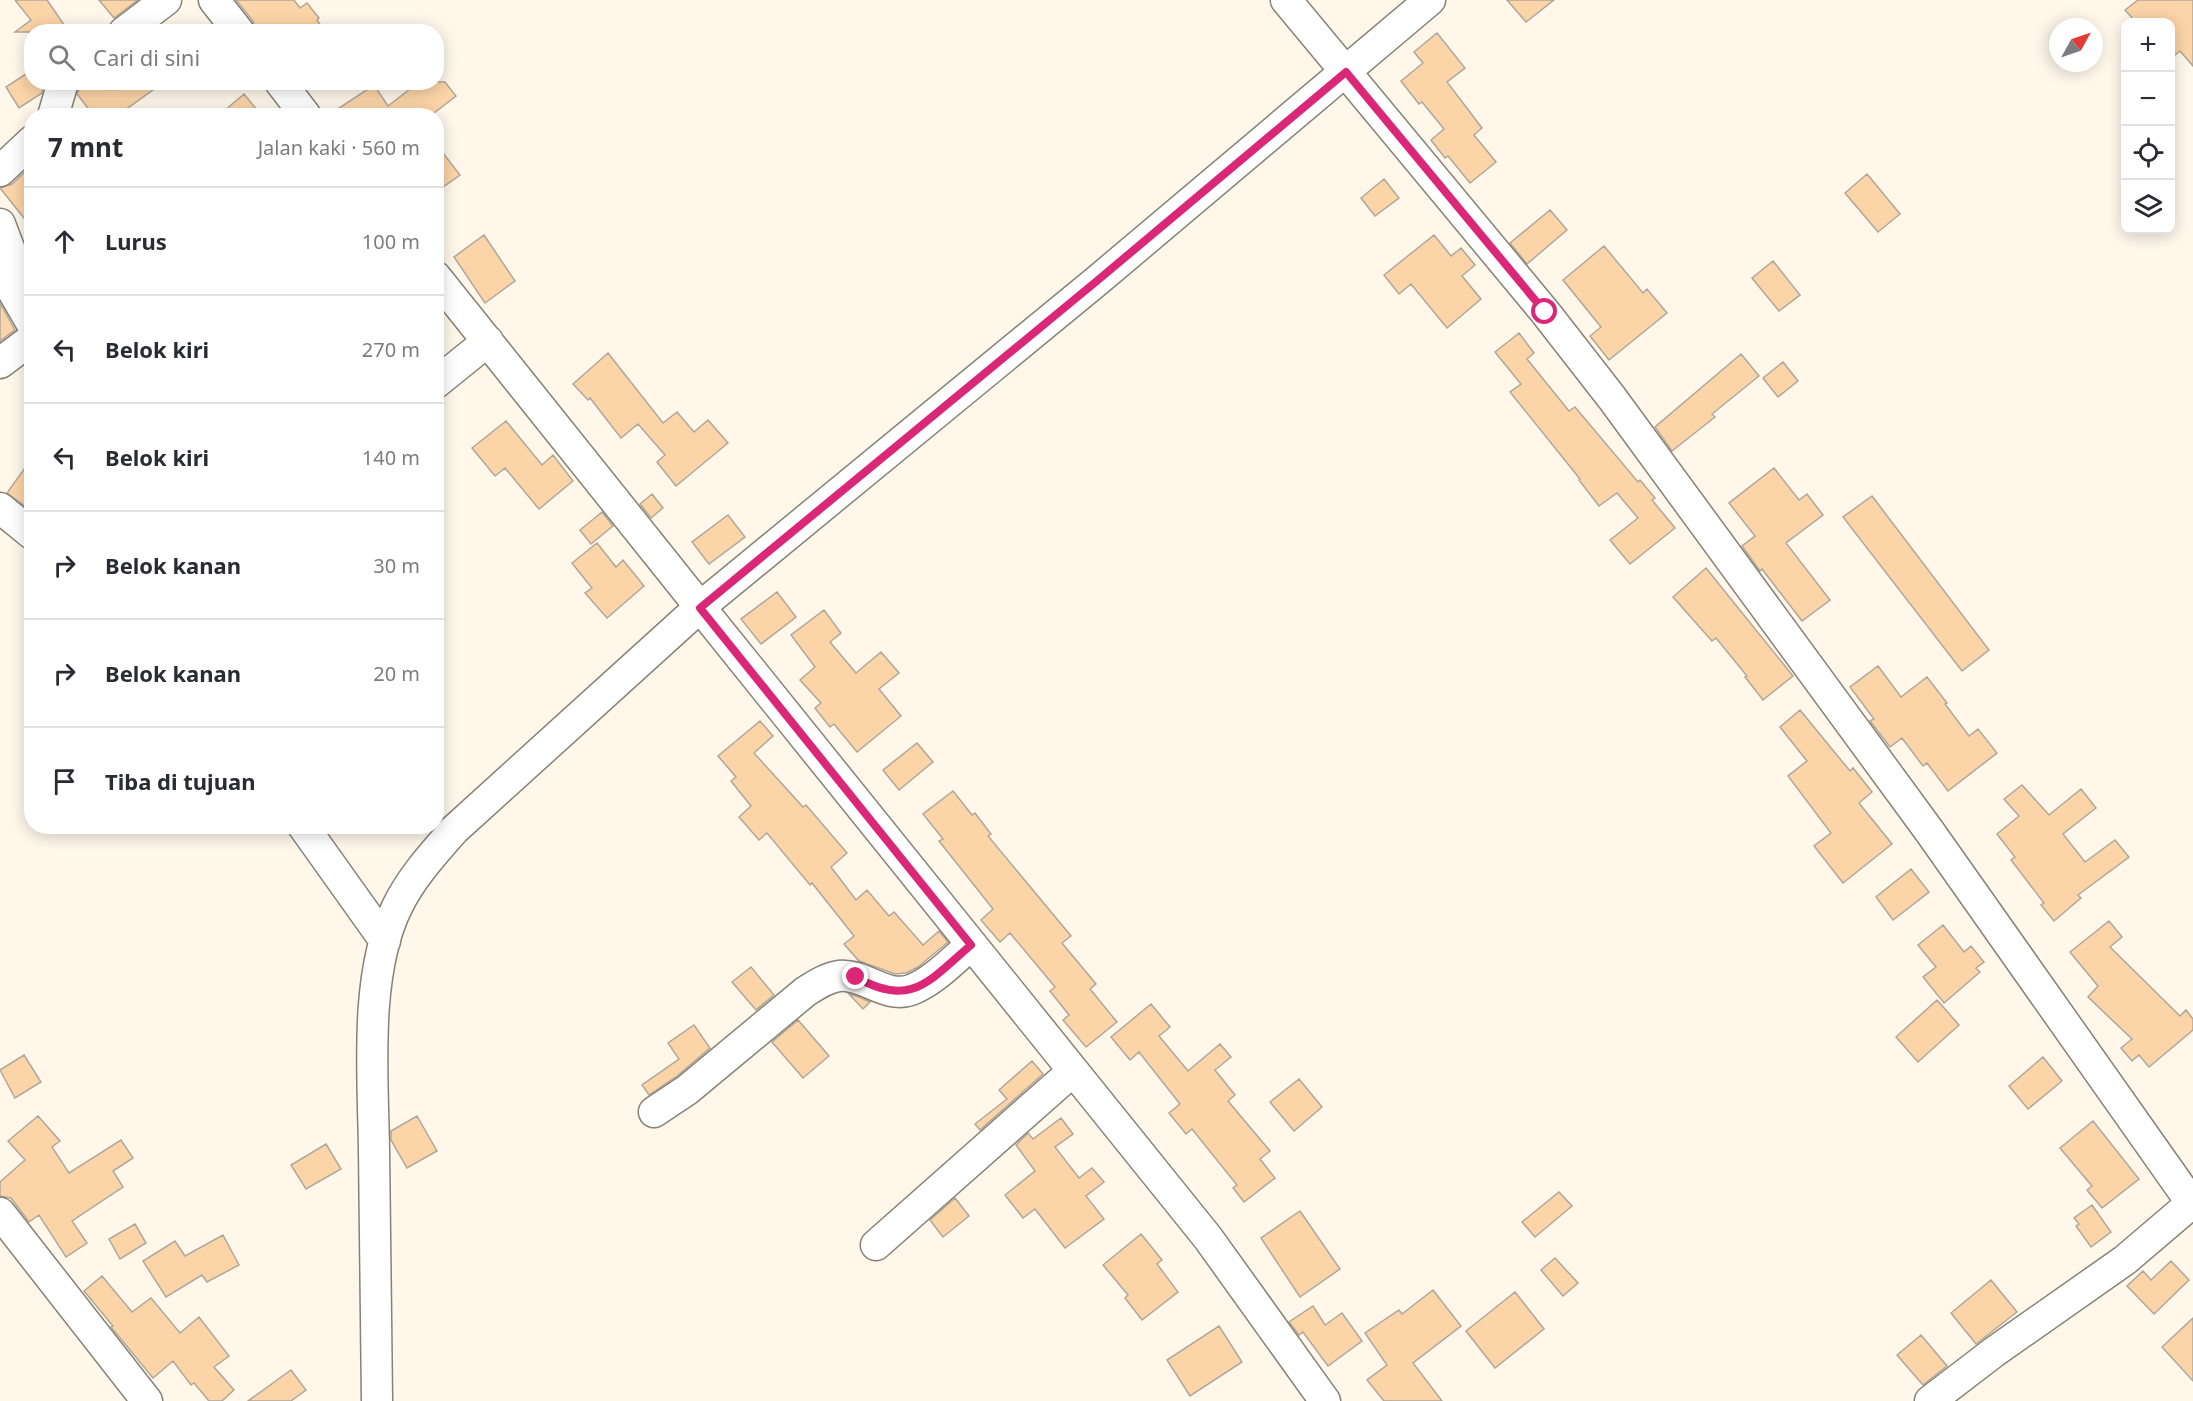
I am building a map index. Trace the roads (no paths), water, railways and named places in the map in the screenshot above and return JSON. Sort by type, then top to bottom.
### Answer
[{"type":"street","points":[[134,24],[166,0]]},
{"type":"street","points":[[214,0],[233,24]]},
{"type":"street","points":[[1286,0],[1545,312],[1612,398],[1930,832],[2193,1204],[2117,1266],[1994,1352],[1930,1401]]},
{"type":"street","points":[[377,1401],[373,1038],[377,973],[397,907],[424,864],[454,830],[700,608],[1098,280],[1430,0]]},
{"type":"street","points":[[55,108],[61,90]]},
{"type":"street","points":[[286,90],[300,108]]},
{"type":"street","points":[[0,171],[24,148]]},
{"type":"street","points":[[0,224],[11,253],[10,286],[24,310]]},
{"type":"street","points":[[444,287],[1208,1238],[1325,1401]]},
{"type":"street","points":[[444,377],[488,341]]},
{"type":"street","points":[[0,363],[24,345]]},
{"type":"street","points":[[0,508],[24,528]]},
{"type":"street","points":[[309,834],[385,941]]},
{"type":"street","points":[[654,1112],[687,1090],[805,992],[825,980],[841,976],[856,977],[889,991],[909,991],[926,983],[971,945]]},
{"type":"street","points":[[876,1245],[1073,1071]]},
{"type":"street","points":[[0,1213],[147,1401]]}]
